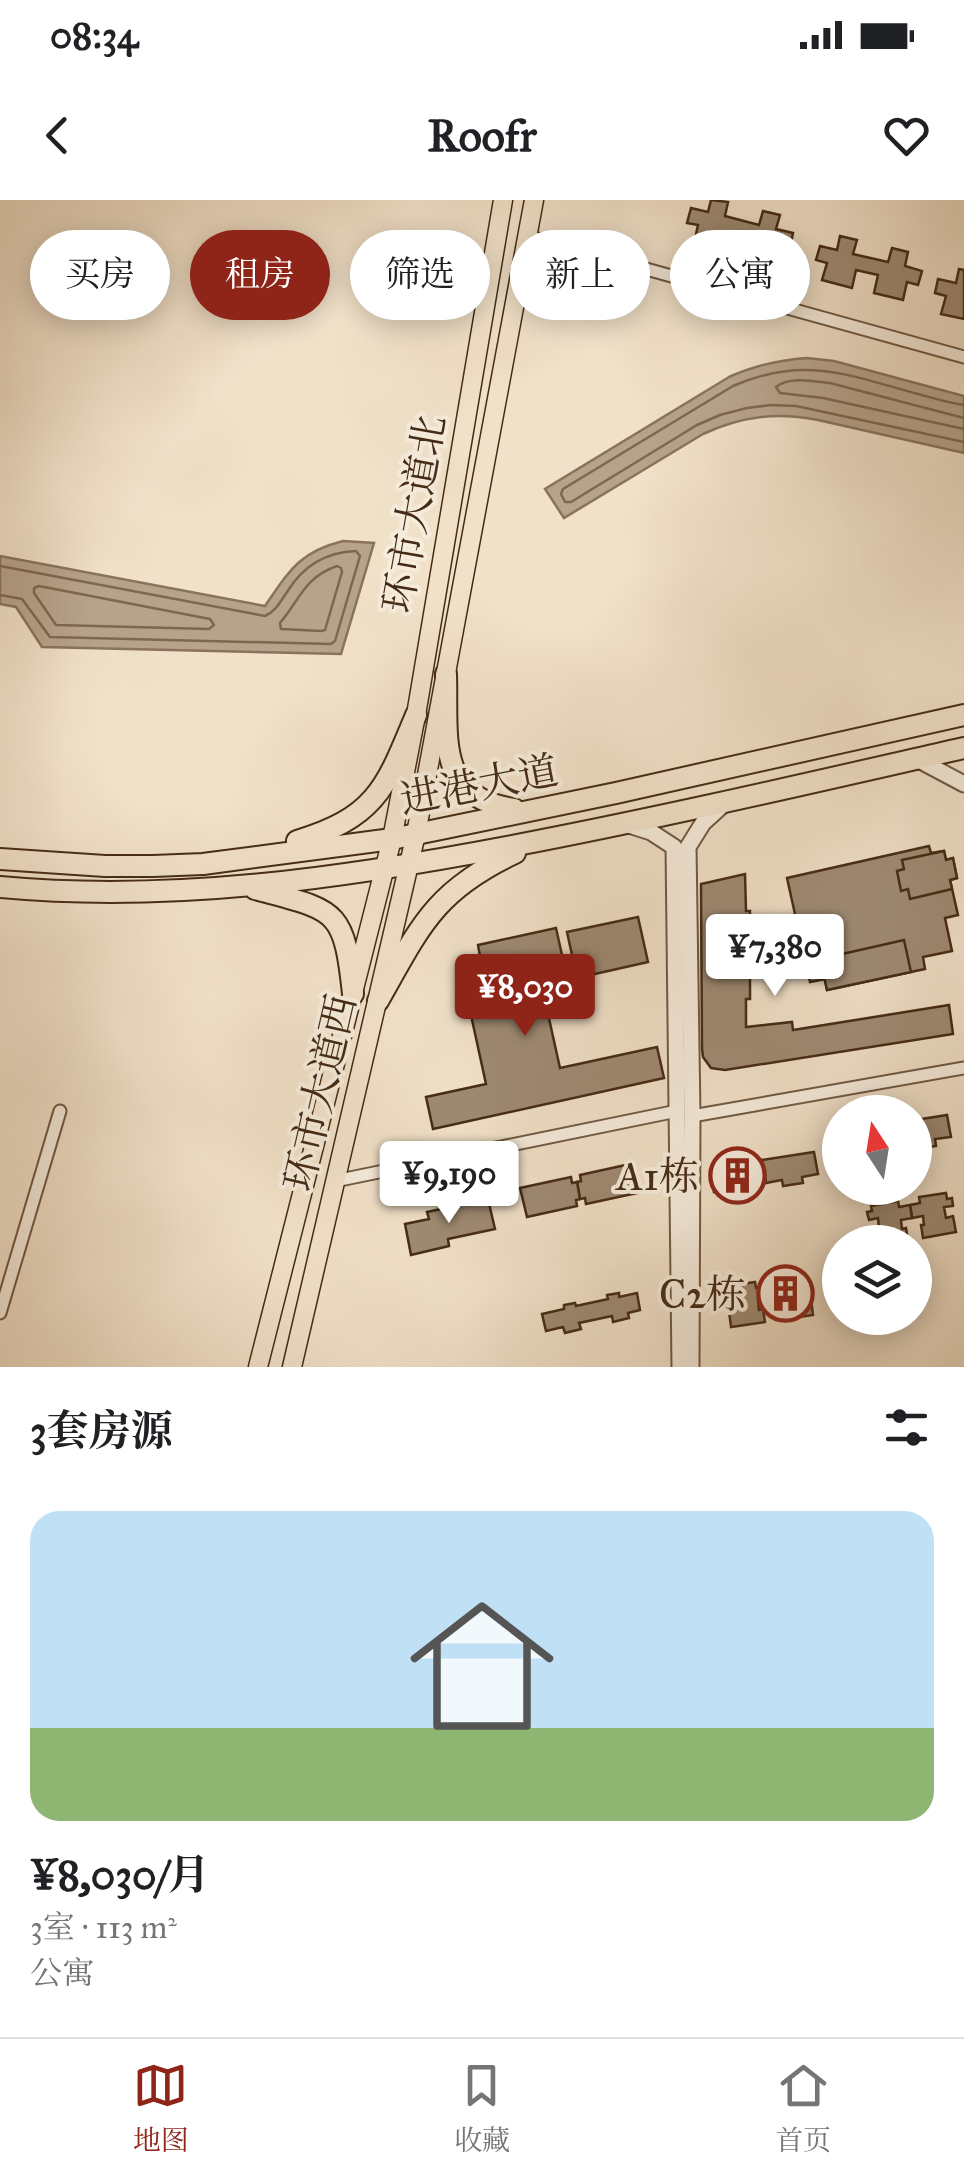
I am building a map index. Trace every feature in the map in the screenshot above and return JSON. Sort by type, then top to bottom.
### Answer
[{"type":"highway","points":[[446,674],[448,738],[452,766],[461,786],[492,806],[530,812]]},
{"type":"highway","points":[[242,859],[322,834],[364,809],[389,776],[416,715]]},
{"type":"highway","name":"进港大道","points":[[0,859],[105,866],[197,864],[392,839],[964,715]]},
{"type":"highway","name":"进港大道","points":[[0,887],[98,893],[184,890],[384,870],[626,824],[964,748]]},
{"type":"highway","points":[[376,1007],[424,920],[442,900],[483,868],[541,840]]},
{"type":"highway","points":[[0,848],[67,854],[105,866]]},
{"type":"highway","points":[[184,890],[196,881],[197,864]]},
{"type":"highway","points":[[244,886],[324,910],[338,924],[345,938],[351,1001]]},
{"type":"highway","points":[[0,897],[42,899],[98,893]]},
{"type":"main road","name":"环市大道北","points":[[392,839],[503,200]]},
{"type":"main road","name":"环市大道北","points":[[528,230],[534,200]]},
{"type":"main road","name":"环市大道北","points":[[416,834],[511,320]]},
{"type":"main road","name":"环市大道西","points":[[292,1367],[416,834]]},
{"type":"main road","name":"环市大道西","points":[[258,1367],[392,839]]},
{"type":"main road","points":[[351,1001],[376,1007]]},
{"type":"street","points":[[650,270],[964,356]]},
{"type":"street","points":[[917,759],[964,784]]},
{"type":"street","points":[[680,1367],[688,847],[703,823],[726,802]]},
{"type":"street","points":[[626,824],[652,832],[674,847],[691,1367]]},
{"type":"street","points":[[336,1181],[684,1114],[964,1068]]},
{"type":"street","points":[[0,1312],[6,1270],[60,1112]]},
{"type":"water","points":[[807,358],[834,361],[964,396],[964,453],[818,420],[759,417],[703,434],[564,518],[545,489],[729,377],[767,364]]},
{"type":"water","points":[[343,541],[374,543],[341,654],[42,647],[16,607],[0,604],[0,556],[265,606],[296,564]]},
{"type":"building","points":[[711,200],[728,202],[725,216],[759,225],[763,211],[780,215],[776,229],[780,230],[697,230],[698,225],[687,223],[691,208],[708,212]]},
{"type":"building","points":[[840,236],[857,240],[853,254],[888,262],[892,248],[908,252],[905,266],[922,271],[918,285],[907,282],[903,300],[874,293],[878,275],[856,270],[852,288],[822,280],[827,263],[816,260],[820,246],[837,250]]},
{"type":"building","points":[[959,269],[964,270],[964,319],[941,314],[946,296],[935,293],[938,279],[956,283]]},
{"type":"building","points":[[929,846],[931,853],[944,851],[946,860],[953,858],[957,878],[950,880],[958,915],[945,918],[952,951],[923,957],[925,969],[827,990],[825,979],[810,982],[787,878]]},
{"type":"building","points":[[944,851],[946,860],[953,858],[957,878],[950,880],[952,889],[910,899],[908,889],[901,891],[897,871],[904,869],[902,860]]},
{"type":"building","points":[[745,874],[746,911],[750,911],[750,999],[746,999],[746,1027],[792,1022],[793,1030],[949,1005],[953,1034],[725,1070],[711,1068],[702,1049],[701,884]]},
{"type":"building","points":[[638,917],[648,962],[577,978],[567,932]]},
{"type":"building","points":[[556,928],[564,964],[538,969],[560,1068],[657,1047],[664,1078],[433,1129],[426,1097],[486,1084],[459,960],[480,956],[478,945]]},
{"type":"building","points":[[904,940],[911,972],[827,990],[820,959]]},
{"type":"building","points":[[947,1115],[951,1137],[935,1139],[936,1146],[932,1147],[932,1117]]},
{"type":"building","points":[[814,1152],[818,1174],[802,1177],[803,1183],[766,1183],[762,1160]]},
{"type":"building","name":"A1栋","points":[[762,1160],[766,1183],[750,1185],[751,1191],[731,1195],[730,1189],[714,1192],[711,1169]]},
{"type":"building","points":[[630,1164],[637,1193],[586,1204],[585,1198],[580,1199],[580,1175]]},
{"type":"building","points":[[571,1177],[572,1183],[577,1182],[577,1206],[527,1217],[520,1188]]},
{"type":"building","points":[[946,1193],[947,1199],[952,1198],[953,1206],[944,1207],[946,1218],[953,1216],[956,1232],[932,1236],[932,1225],[924,1225],[923,1216],[912,1218],[910,1205],[932,1205],[932,1195]]},
{"type":"building","points":[[488,1199],[495,1229],[448,1239],[449,1246],[411,1255],[405,1224],[429,1219],[427,1212]]},
{"type":"building","points":[[910,1205],[912,1218],[901,1220],[902,1225],[879,1225],[878,1218],[869,1220],[867,1212],[872,1211],[871,1206]]},
{"type":"building","name":"C2栋","points":[[804,1275],[811,1288],[801,1290],[803,1300],[811,1299],[813,1315],[779,1320],[780,1298],[769,1300],[767,1286],[778,1285],[777,1279]]},
{"type":"building","points":[[755,1282],[756,1288],[767,1286],[769,1300],[758,1301],[765,1322],[731,1327],[729,1311],[736,1310],[735,1299],[726,1301],[728,1286]]},
{"type":"building","points":[[619,1293],[619,1297],[637,1293],[640,1310],[613,1322],[612,1316],[579,1323],[581,1329],[565,1333],[563,1327],[546,1331],[542,1314]]},
{"type":"place","name":"A1栋","points":[[738,1176]]},
{"type":"place","name":"C2栋","points":[[785,1294]]}]
